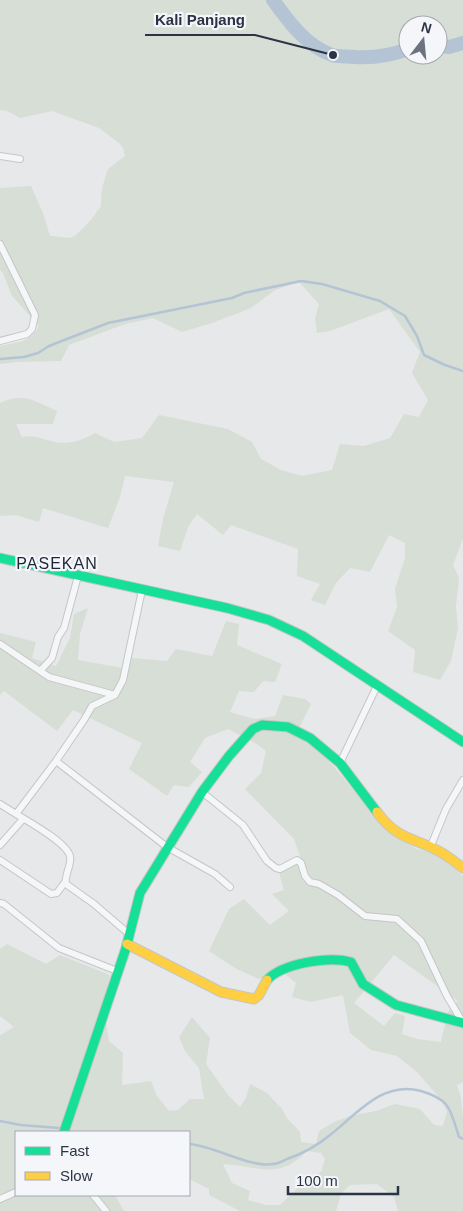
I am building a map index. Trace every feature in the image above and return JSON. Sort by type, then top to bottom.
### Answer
[{"type":"street","points":[[0,156],[20,158]]},
{"type":"street","points":[[0,244],[35,315],[32,329],[27,334],[0,341]]},
{"type":"street","points":[[0,558],[227,608],[268,620],[303,636],[463,742]]},
{"type":"street","points":[[41,670],[52,658],[58,637],[64,628],[78,576]]},
{"type":"street","points":[[16,814],[56,761],[92,706],[115,695],[123,680],[129,658],[142,590]]},
{"type":"street","points":[[0,644],[50,677],[115,695]]},
{"type":"street","points":[[340,763],[377,686]]},
{"type":"street","points":[[64,1131],[127,944],[140,893],[202,792],[248,733],[262,725],[288,727],[310,738],[340,763],[392,830],[406,838],[443,853],[463,868]]},
{"type":"street","points":[[56,761],[167,847],[215,874],[230,887]]},
{"type":"street","points":[[430,848],[446,809],[463,780]]},
{"type":"street","points":[[202,792],[243,825],[267,861],[276,868],[280,869],[297,860],[301,863],[305,876],[310,882],[319,884],[338,895],[365,916],[396,919],[421,941],[446,996],[463,1023]]},
{"type":"street","points":[[0,804],[48,834],[69,854],[70,859],[65,882],[57,893],[51,894],[0,860]]},
{"type":"street","points":[[0,845],[23,819]]},
{"type":"street","points":[[65,882],[70,888],[94,904],[129,934]]},
{"type":"street","points":[[0,903],[4,904],[59,948],[117,971]]},
{"type":"street","points":[[127,944],[221,992],[254,1000],[258,997],[266,982],[276,973],[313,960],[326,958],[343,959],[351,962],[363,984],[396,1005],[463,1023]]},
{"type":"street","points":[[0,1198],[15,1192]]},
{"type":"street","points":[[94,1196],[106,1211]]},
{"type":"shaded area","points":[[0,0],[463,0],[463,539],[453,565],[459,578],[456,606],[458,628],[451,661],[440,680],[413,672],[415,650],[388,631],[397,607],[395,589],[405,558],[405,543],[389,535],[370,572],[350,568],[336,583],[325,605],[311,600],[320,584],[297,576],[298,549],[231,525],[223,535],[197,514],[188,527],[180,551],[158,546],[163,519],[174,482],[125,476],[120,497],[108,528],[43,508],[39,522],[16,515],[0,516],[0,403],[8,400],[16,398],[29,399],[57,411],[53,424],[16,424],[22,437],[37,437],[61,443],[79,440],[95,433],[114,442],[142,438],[159,415],[228,429],[252,442],[261,459],[281,470],[302,476],[332,470],[340,444],[364,446],[390,438],[404,414],[419,417],[428,400],[412,373],[420,352],[389,309],[330,331],[317,333],[315,319],[319,304],[299,282],[275,290],[251,308],[182,332],[153,318],[125,324],[69,345],[61,361],[0,364],[0,346],[28,339],[36,332],[39,326],[12,296],[0,270],[0,188],[31,186],[43,213],[50,236],[71,238],[91,220],[101,206],[102,188],[108,169],[125,156],[123,148],[119,143],[99,128],[52,111],[20,118],[7,111],[0,110]]},
{"type":"shaded area","points":[[88,608],[80,634],[78,660],[128,669],[132,658],[167,661],[176,649],[212,656],[226,621],[239,624],[237,645],[282,664],[275,682],[263,681],[254,692],[239,691],[230,712],[254,719],[275,716],[283,695],[305,699],[311,704],[296,734],[324,755],[381,823],[415,848],[440,856],[463,876],[463,1082],[457,1085],[461,1097],[463,1119],[463,1211],[398,1211],[394,1197],[377,1184],[350,1185],[341,1194],[336,1211],[240,1211],[209,1195],[209,1189],[190,1180],[190,1131],[15,1131],[15,1196],[116,1196],[124,1211],[0,1211],[0,1035],[14,1027],[0,1016],[0,949],[7,944],[46,964],[60,955],[110,975],[107,988],[113,996],[106,1023],[109,1041],[123,1053],[122,1085],[151,1081],[157,1096],[169,1111],[178,1110],[190,1099],[204,1099],[199,1068],[185,1051],[179,1037],[192,1017],[210,1038],[206,1064],[228,1095],[240,1107],[246,1098],[250,1084],[267,1093],[300,1132],[301,1142],[316,1144],[319,1131],[334,1122],[395,1104],[420,1109],[434,1125],[443,1126],[447,1111],[438,1096],[417,1072],[397,1056],[371,1050],[350,1033],[343,995],[311,1002],[292,997],[296,983],[278,968],[259,979],[235,968],[209,951],[229,909],[244,899],[270,925],[289,911],[272,894],[284,890],[279,872],[301,859],[294,839],[245,789],[261,773],[266,751],[257,744],[228,729],[205,738],[190,762],[202,772],[189,787],[174,785],[167,796],[129,769],[142,743],[73,710],[57,731],[4,691],[0,695],[0,633],[36,642],[32,658],[56,666],[70,638],[74,614]],"holes":[[[394,955],[458,1001],[448,1012],[441,1042],[417,1039],[402,1034],[405,1016],[395,1013],[384,1026],[354,1003]],[[307,1151],[321,1153],[325,1159],[321,1172],[306,1180],[280,1205],[266,1205],[248,1200],[250,1191],[232,1183],[223,1164],[266,1170],[276,1169],[286,1166]]]},
{"type":"waterway","points":[[273,0],[298,32],[314,46],[332,55],[375,57],[398,52]]},
{"type":"waterway","points":[[448,47],[463,43]]},
{"type":"waterway","points":[[0,359],[24,357],[38,353],[49,346],[108,323],[232,298],[244,293],[301,281],[322,284],[380,301],[405,316],[417,336],[424,355],[463,371]]},
{"type":"waterway","points":[[190,1144],[254,1163],[277,1164],[304,1152],[320,1142],[371,1101],[395,1090],[407,1089],[431,1094],[444,1102],[451,1113],[459,1137],[463,1139]]},
{"type":"waterway","points":[[0,1121],[59,1128],[62,1131]]},
{"type":"traffic: fast","points":[[0,558],[227,608],[269,620],[303,636],[463,742]]},
{"type":"traffic: fast","points":[[64,1131],[126,948],[140,893],[202,792],[229,756],[253,729],[262,725],[288,727],[310,738],[340,763],[377,812]]},
{"type":"traffic: fast","points":[[267,980],[274,974],[295,965],[307,962],[342,960],[351,962],[363,984],[396,1005],[463,1023]]},
{"type":"traffic: slow","points":[[377,812],[385,822],[400,834],[444,854],[463,868]]},
{"type":"traffic: slow","points":[[127,944],[221,992],[254,999],[259,995],[267,980]]},
{"type":"place","name":"Kali Panjang","points":[[333,55]]},
{"type":"district","name":"PASEKAN","points":[[57,563]]}]
